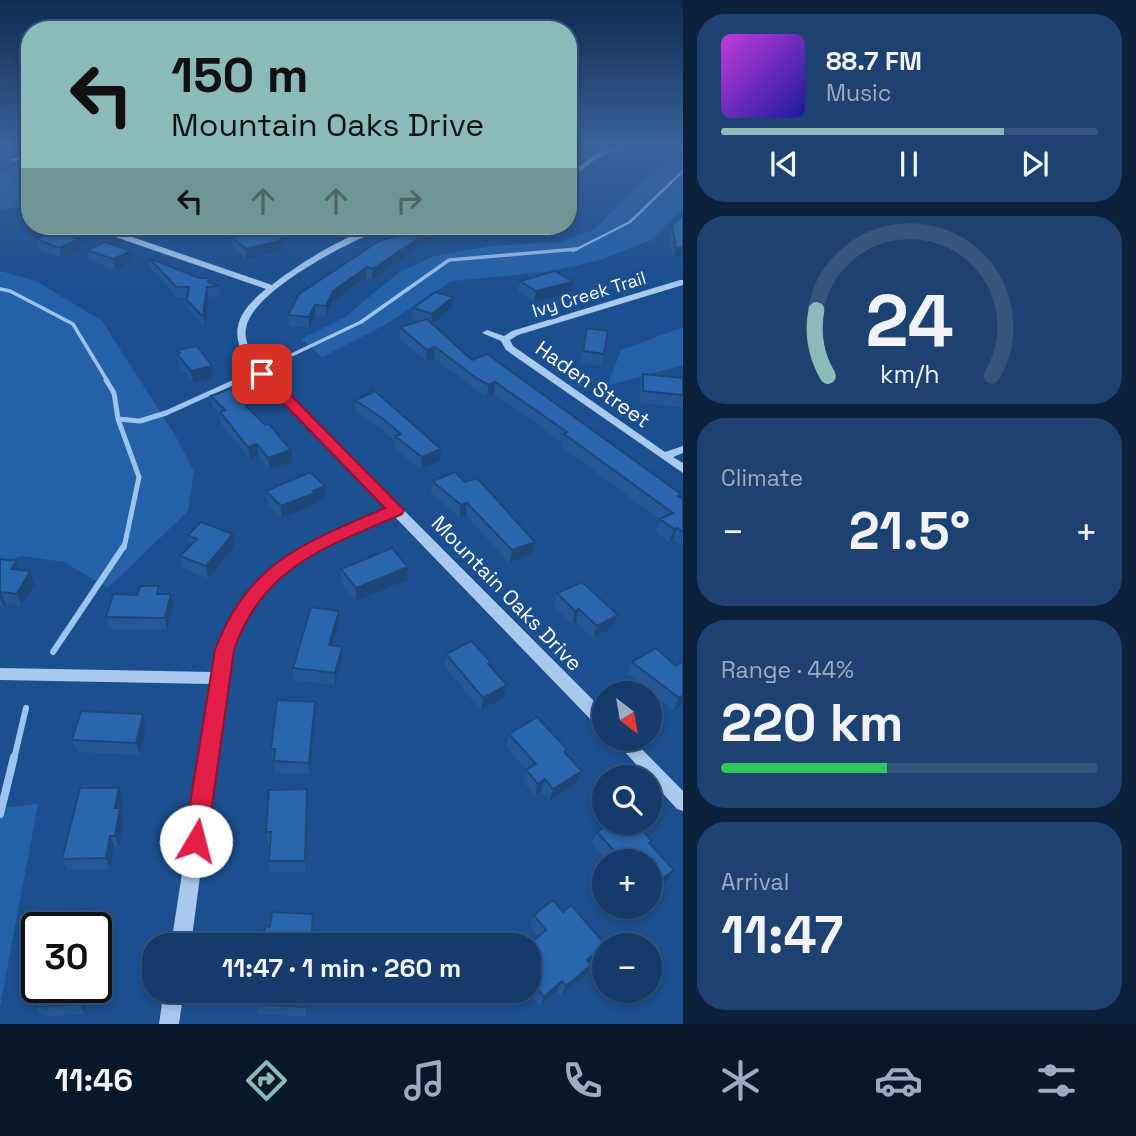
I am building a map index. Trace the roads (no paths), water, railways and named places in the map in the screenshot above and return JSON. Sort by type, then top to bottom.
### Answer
[{"type":"street","points":[[119,235],[272,288]]},
{"type":"street","name":"Mountain Oaks Drive","points":[[364,235],[272,288],[255,302],[241,325],[243,346],[258,369],[592,710]]},
{"type":"street","name":"Ivy Creek Trail","points":[[505,339],[515,333],[683,282]]},
{"type":"street","points":[[487,333],[505,339]]},
{"type":"street","name":"Haden Street","points":[[505,339],[509,348],[683,469]]},
{"type":"street","points":[[664,456],[683,449]]},
{"type":"street","points":[[183,933],[219,678],[233,627],[264,582],[306,549],[396,510]]},
{"type":"street","points":[[0,674],[219,678]]},
{"type":"street","points":[[633,751],[683,803]]},
{"type":"street","points":[[169,1024],[172,1003]]},
{"type":"waterway","points":[[577,249],[630,222],[659,194]]},
{"type":"waterway","points":[[277,362],[361,322],[449,260],[577,249]]},
{"type":"waterway","points":[[573,251],[577,249]]},
{"type":"waterway","points":[[0,289],[10,291],[73,324],[108,382]]},
{"type":"waterway","points":[[235,382],[244,378]]},
{"type":"waterway","points":[[106,380],[114,393],[118,419]]},
{"type":"waterway","points":[[118,419],[140,421],[166,413],[239,380]]},
{"type":"waterway","points":[[118,419],[139,477],[124,548]]},
{"type":"waterway","points":[[53,652],[124,546]]},
{"type":"waterway","points":[[14,759],[26,708]]},
{"type":"waterway","points":[[0,814],[14,757]]}]
